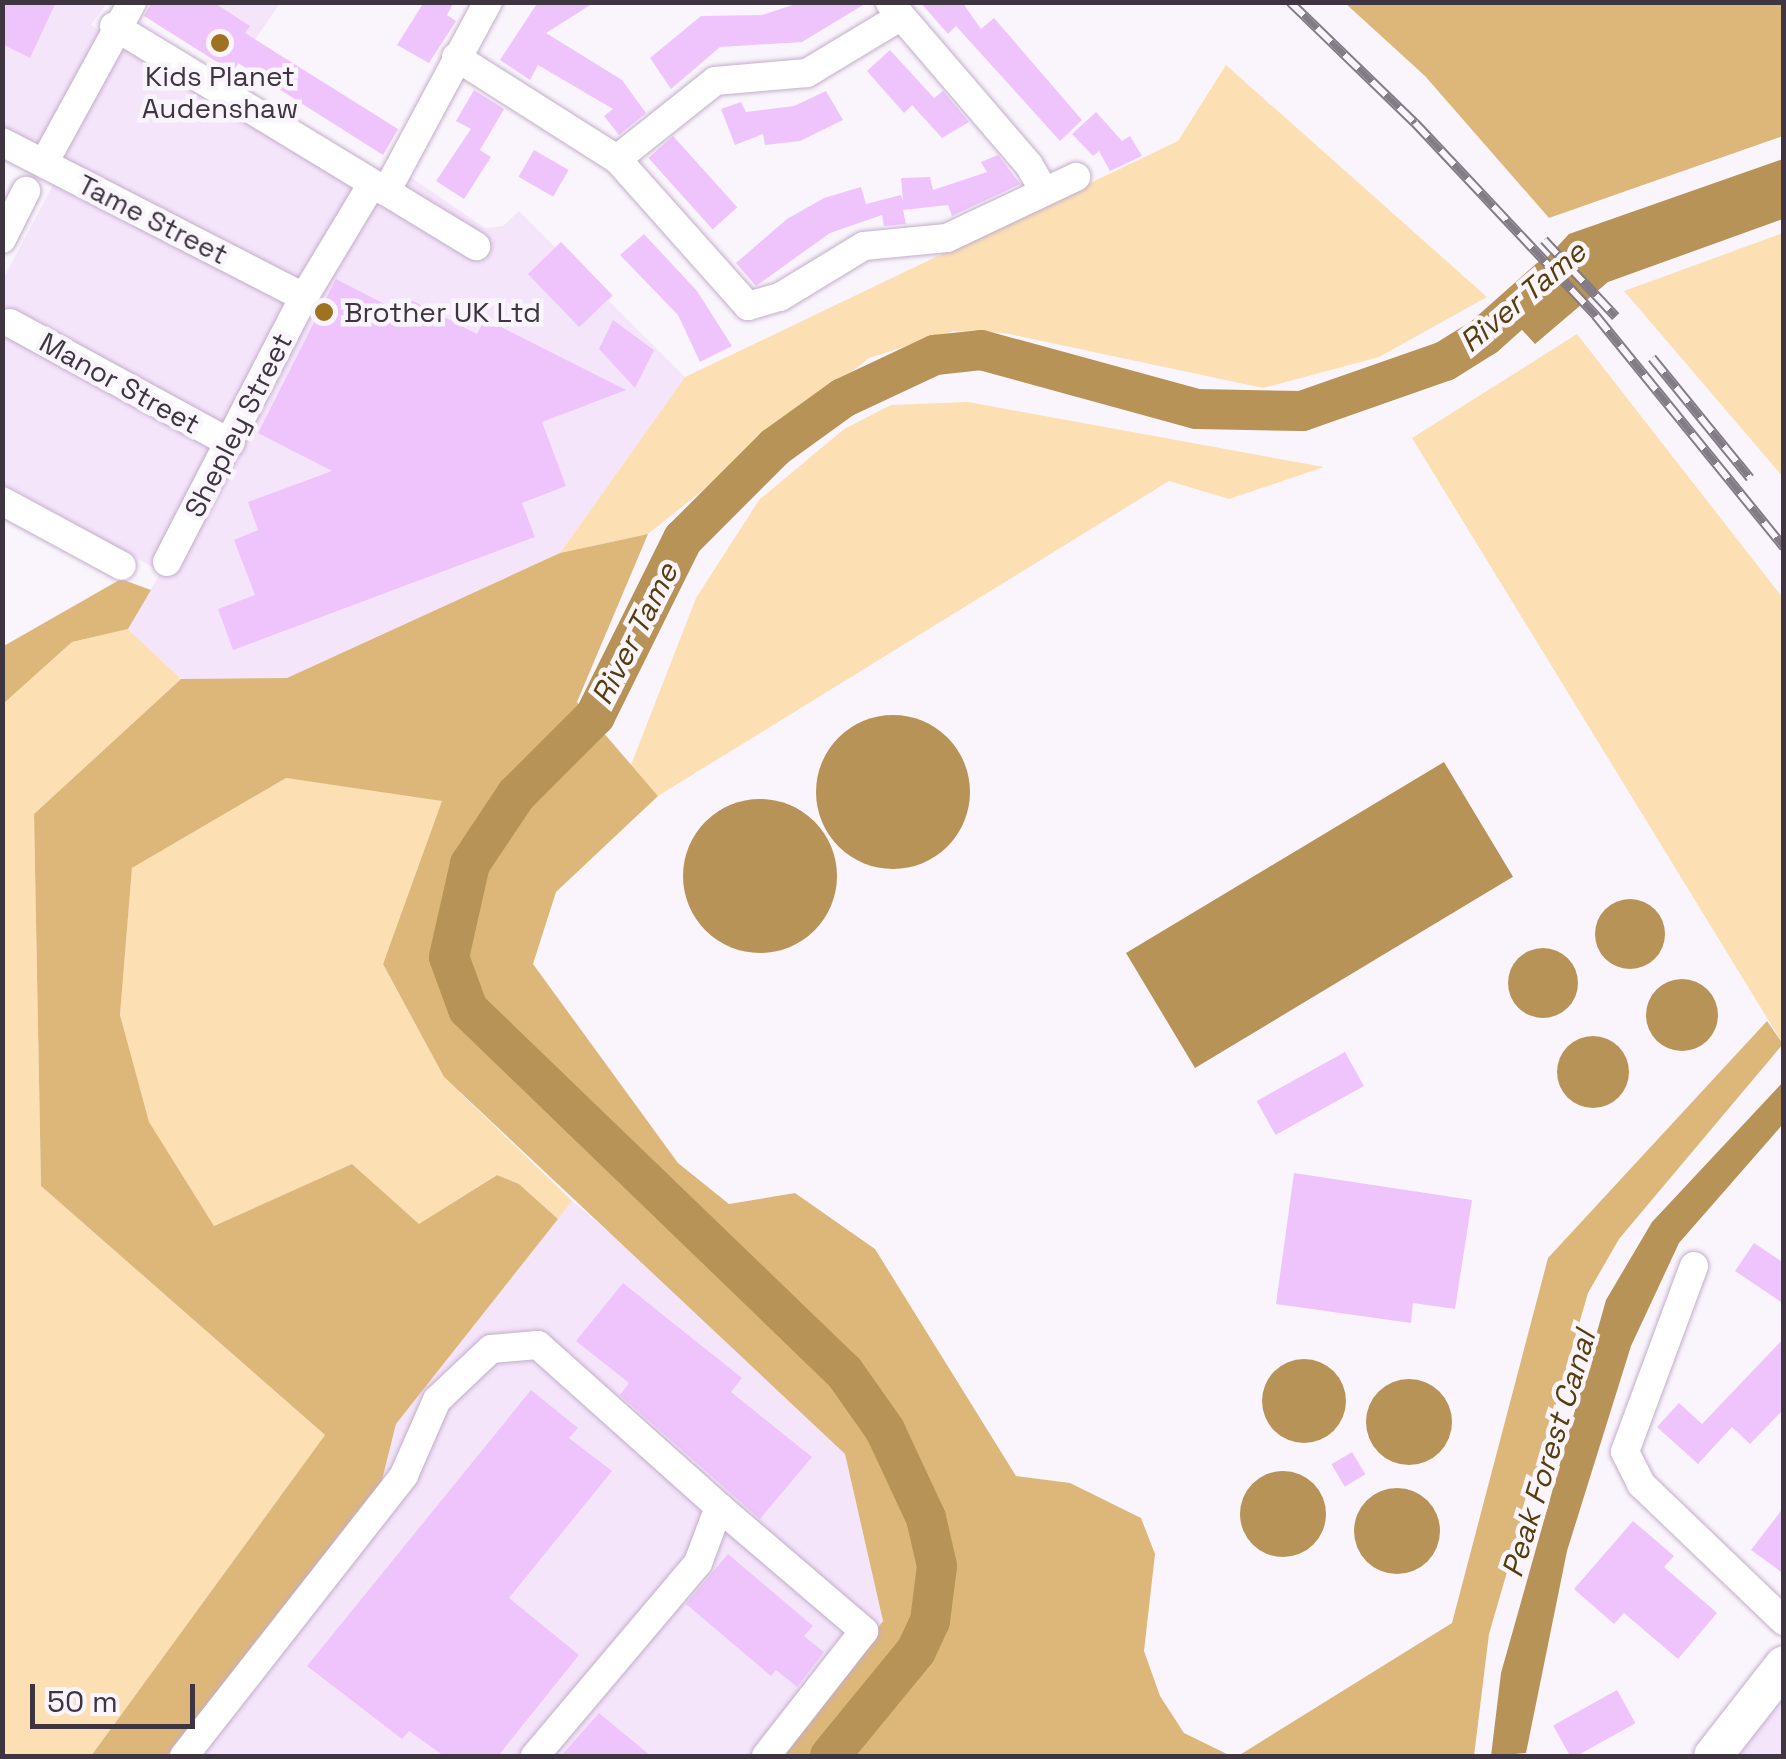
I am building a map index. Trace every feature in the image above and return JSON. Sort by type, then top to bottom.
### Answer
[{"type":"main road","points":[[1719,1753],[1784,1665]]},
{"type":"street","points":[[44,163],[114,26],[132,2]]},
{"type":"street","name":"Shepley Street","points":[[167,562],[304,297],[379,188],[488,2]]},
{"type":"street","points":[[617,159],[715,81],[807,73],[895,10],[1029,165],[1044,191]]},
{"type":"street","points":[[114,26],[476,246]]},
{"type":"street","points":[[456,57],[617,159],[748,306],[780,297],[864,246],[947,238],[1076,176]]},
{"type":"street","name":"Tame Street","points":[[2,142],[304,297]]},
{"type":"street","points":[[2,239],[26,191]]},
{"type":"street","name":"Manor Street","points":[[10,323],[230,443]]},
{"type":"street","points":[[2,501],[122,566]]},
{"type":"street","points":[[1694,1266],[1625,1452],[1641,1484],[1784,1621]]},
{"type":"street","points":[[184,1756],[404,1475],[437,1400],[491,1348],[538,1346],[864,1631],[766,1756]]},
{"type":"street","points":[[535,1756],[698,1563],[719,1507]]},
{"type":"shaded area","points":[[3,3],[107,3],[91,25],[388,209],[409,176],[485,228],[503,226],[519,211],[555,247],[561,242],[613,296],[609,301],[685,377],[560,553],[287,678],[181,679],[128,629],[161,572],[3,483],[3,279],[63,166],[3,132]]},
{"type":"shaded area","name":"Kids Planet Audenshaw","points":[[152,3],[280,3],[233,72],[144,15]]},
{"type":"shaded area","points":[[1345,3],[1783,3],[1783,136],[1549,218],[1425,76]]},
{"type":"shaded area","points":[[1226,65],[1487,297],[1379,357],[1263,388],[1004,333],[954,331],[869,358],[648,534],[560,553],[685,377],[1178,141]]},
{"type":"shaded area","points":[[1784,233],[1783,477],[1624,291]]},
{"type":"shaded area","points":[[1577,334],[1783,598],[1783,1044],[1412,438]]},
{"type":"shaded area","points":[[968,402],[1324,467],[1229,499],[1169,481],[658,796],[631,765],[696,598],[759,500],[844,429],[891,405]]},
{"type":"shaded area","points":[[648,534],[577,702],[658,796],[556,892],[533,964],[678,1163],[729,1204],[795,1193],[875,1249],[1016,1476],[1070,1483],[1141,1518],[1155,1554],[1144,1651],[1160,1696],[1184,1733],[1231,1756],[781,1756],[883,1621],[845,1454],[444,1077],[383,964],[442,801],[286,778],[132,868],[120,1015],[149,1122],[214,1226],[352,1164],[419,1224],[497,1175],[519,1184],[558,1219],[396,1424],[379,1492],[174,1756],[91,1756],[325,1435],[41,1186],[34,814],[181,679],[287,678],[560,553]]},
{"type":"shaded area","points":[[121,579],[151,590],[128,629],[72,642],[3,704],[2,647]]},
{"type":"shaded area","points":[[128,629],[181,679],[34,814],[41,1186],[325,1435],[91,1756],[3,1756],[3,704],[72,642]]},
{"type":"shaded area","points":[[286,778],[443,800],[383,964],[444,1077],[572,1201],[558,1219],[519,1184],[496,1175],[419,1225],[352,1164],[214,1226],[148,1122],[120,1015],[132,868]]},
{"type":"shaded area","points":[[1767,1021],[1783,1044],[1619,1239],[1588,1293],[1489,1634],[1474,1756],[1238,1756],[1452,1623],[1548,1258]]},
{"type":"shaded area","points":[[572,1201],[646,1263],[845,1454],[883,1621],[781,1756],[175,1756],[379,1492],[396,1424]]},
{"type":"shaded area","points":[[1783,1665],[1783,1756],[1713,1756]]},
{"type":"water","points":[[1783,159],[1783,219],[1608,282],[1535,344],[1501,307],[1569,234]]},
{"type":"water","points":[[893,715],[922,721],[947,738],[964,763],[970,792],[964,821],[947,846],[922,863],[893,869],[864,863],[839,846],[822,821],[816,792],[822,763],[839,738],[864,721]]},
{"type":"water","points":[[1444,762],[1513,877],[1195,1068],[1126,953]]},
{"type":"water","points":[[760,799],[789,805],[814,822],[831,847],[837,876],[831,905],[814,930],[789,947],[760,953],[731,947],[706,930],[689,905],[683,876],[689,847],[706,822],[731,805]]},
{"type":"water","points":[[1630,899],[1655,909],[1665,934],[1655,959],[1630,969],[1605,959],[1595,934],[1605,909]]},
{"type":"water","points":[[1543,948],[1557,950],[1568,958],[1576,969],[1576,997],[1568,1008],[1557,1016],[1543,1018],[1529,1016],[1518,1008],[1510,997],[1508,983],[1510,969],[1518,958],[1529,950]]},
{"type":"water","points":[[1682,979],[1707,990],[1718,1015],[1707,1040],[1682,1051],[1657,1040],[1646,1015],[1657,990]]},
{"type":"water","points":[[1593,1036],[1618,1047],[1629,1072],[1618,1097],[1593,1108],[1568,1097],[1557,1072],[1568,1047]]},
{"type":"water","points":[[1783,1082],[1783,1124],[1679,1243],[1631,1346],[1567,1551],[1526,1753],[1491,1756],[1501,1673],[1606,1300],[1652,1222]]},
{"type":"water","points":[[1296,1359],[1312,1359],[1328,1366],[1339,1377],[1346,1401],[1343,1417],[1334,1431],[1312,1443],[1296,1443],[1280,1436],[1269,1425],[1262,1409],[1262,1393],[1269,1377],[1280,1366]]},
{"type":"water","points":[[1409,1379],[1426,1382],[1440,1391],[1449,1405],[1449,1439],[1440,1453],[1426,1462],[1409,1465],[1392,1462],[1378,1453],[1369,1439],[1366,1422],[1369,1405],[1378,1391],[1392,1382]]},
{"type":"water","points":[[1283,1471],[1307,1478],[1319,1490],[1326,1514],[1319,1538],[1307,1550],[1283,1557],[1259,1550],[1247,1538],[1240,1514],[1247,1490],[1259,1478]]},
{"type":"water","points":[[1397,1488],[1414,1491],[1428,1500],[1437,1514],[1437,1548],[1428,1562],[1414,1571],[1397,1574],[1380,1571],[1366,1562],[1357,1548],[1354,1531],[1357,1514],[1366,1500],[1380,1491]]},
{"type":"building","points":[[2,2],[56,2],[30,58],[2,44]]},
{"type":"building","points":[[152,2],[213,2],[250,26],[245,33],[398,129],[383,155],[238,63],[233,72],[144,16]]},
{"type":"building","points":[[424,2],[454,2],[447,15],[456,21],[429,63],[397,45]]},
{"type":"building","points":[[538,2],[595,2],[546,33],[622,80],[646,113],[619,135],[604,116],[613,109],[538,65],[530,80],[500,60]]},
{"type":"building","points":[[802,2],[868,2],[802,42],[720,47],[671,89],[650,58],[701,16],[762,15]]},
{"type":"building","points":[[920,2],[962,2],[981,29],[994,18],[1082,120],[1060,141],[956,26],[948,34]]},
{"type":"building","points":[[890,50],[934,98],[943,91],[969,122],[942,138],[912,105],[904,113],[867,71]]},
{"type":"building","points":[[474,90],[504,109],[480,150],[491,157],[464,199],[436,181],[471,129],[456,121]]},
{"type":"building","points":[[826,91],[843,120],[800,141],[765,145],[763,134],[735,145],[721,109],[741,102],[746,112],[794,106]]},
{"type":"building","points":[[1096,112],[1122,141],[1130,136],[1142,156],[1110,171],[1099,151],[1093,156],[1072,134]]},
{"type":"building","points":[[673,136],[737,207],[713,229],[648,158]]},
{"type":"building","points":[[534,150],[569,170],[553,197],[518,177]]},
{"type":"building","points":[[998,155],[1020,184],[952,216],[948,205],[903,210],[906,224],[884,226],[882,215],[830,233],[756,286],[736,263],[787,219],[824,198],[861,187],[866,204],[901,195],[903,201],[901,178],[930,177],[933,190],[987,172],[981,162]]},
{"type":"building","points":[[644,234],[697,291],[732,346],[700,362],[678,315],[620,255]]},
{"type":"building","points":[[561,242],[612,295],[579,327],[528,274]]},
{"type":"building","points":[[336,279],[404,314],[411,300],[477,334],[485,319],[626,390],[542,422],[566,486],[522,503],[535,537],[233,650],[218,609],[255,595],[234,540],[258,530],[248,502],[332,471],[258,433]]},
{"type":"building","points":[[613,320],[654,350],[635,388],[599,349]]},
{"type":"building","points":[[1345,1052],[1364,1086],[1276,1135],[1257,1101]]},
{"type":"building","points":[[1294,1173],[1472,1200],[1455,1309],[1413,1303],[1411,1323],[1276,1304]]},
{"type":"building","points":[[1754,1243],[1784,1263],[1784,1304],[1735,1271]]},
{"type":"building","points":[[623,1283],[742,1378],[731,1392],[812,1457],[760,1519],[620,1395],[629,1383],[576,1341]]},
{"type":"building","points":[[1784,1338],[1784,1409],[1750,1444],[1732,1427],[1698,1464],[1657,1427],[1679,1403],[1702,1424]]},
{"type":"building","points":[[531,1390],[578,1428],[569,1438],[612,1471],[509,1598],[579,1655],[498,1756],[444,1756],[409,1731],[402,1739],[307,1666]]},
{"type":"building","points":[[1352,1452],[1365,1474],[1345,1487],[1331,1464]]},
{"type":"building","points":[[1784,1507],[1784,1574],[1751,1550]]},
{"type":"building","points":[[1633,1521],[1674,1556],[1664,1567],[1717,1613],[1678,1659],[1624,1613],[1614,1624],[1574,1589]]},
{"type":"building","points":[[728,1554],[813,1626],[804,1636],[824,1652],[797,1687],[776,1670],[771,1676],[686,1604]]},
{"type":"building","points":[[1617,1690],[1635,1723],[1576,1756],[1570,1756],[1553,1725]]},
{"type":"building","points":[[599,1713],[651,1756],[561,1756]]},
{"type":"waterway","name":"River Tame","points":[[830,1756],[916,1651],[930,1621],[937,1566],[926,1518],[885,1430],[845,1373],[468,1009],[449,957],[470,864],[516,795],[595,716],[683,539],[775,447],[843,398],[935,355],[981,350],[1197,409],[1302,411],[1445,361],[1485,336],[1550,278]]},
{"type":"railway","points":[[1290,2],[1415,123],[1596,316],[1784,547]]},
{"type":"railway","points":[[1544,240],[1616,317]]},
{"type":"railway","points":[[1652,358],[1750,478]]},
{"type":"place","name":"Kids Planet Audenshaw","points":[[220,43]]},
{"type":"place","name":"Brother UK Ltd","points":[[324,312]]},
{"type":"water label","name":"Peak Forest Canal","points":[[1549,1454]]}]
